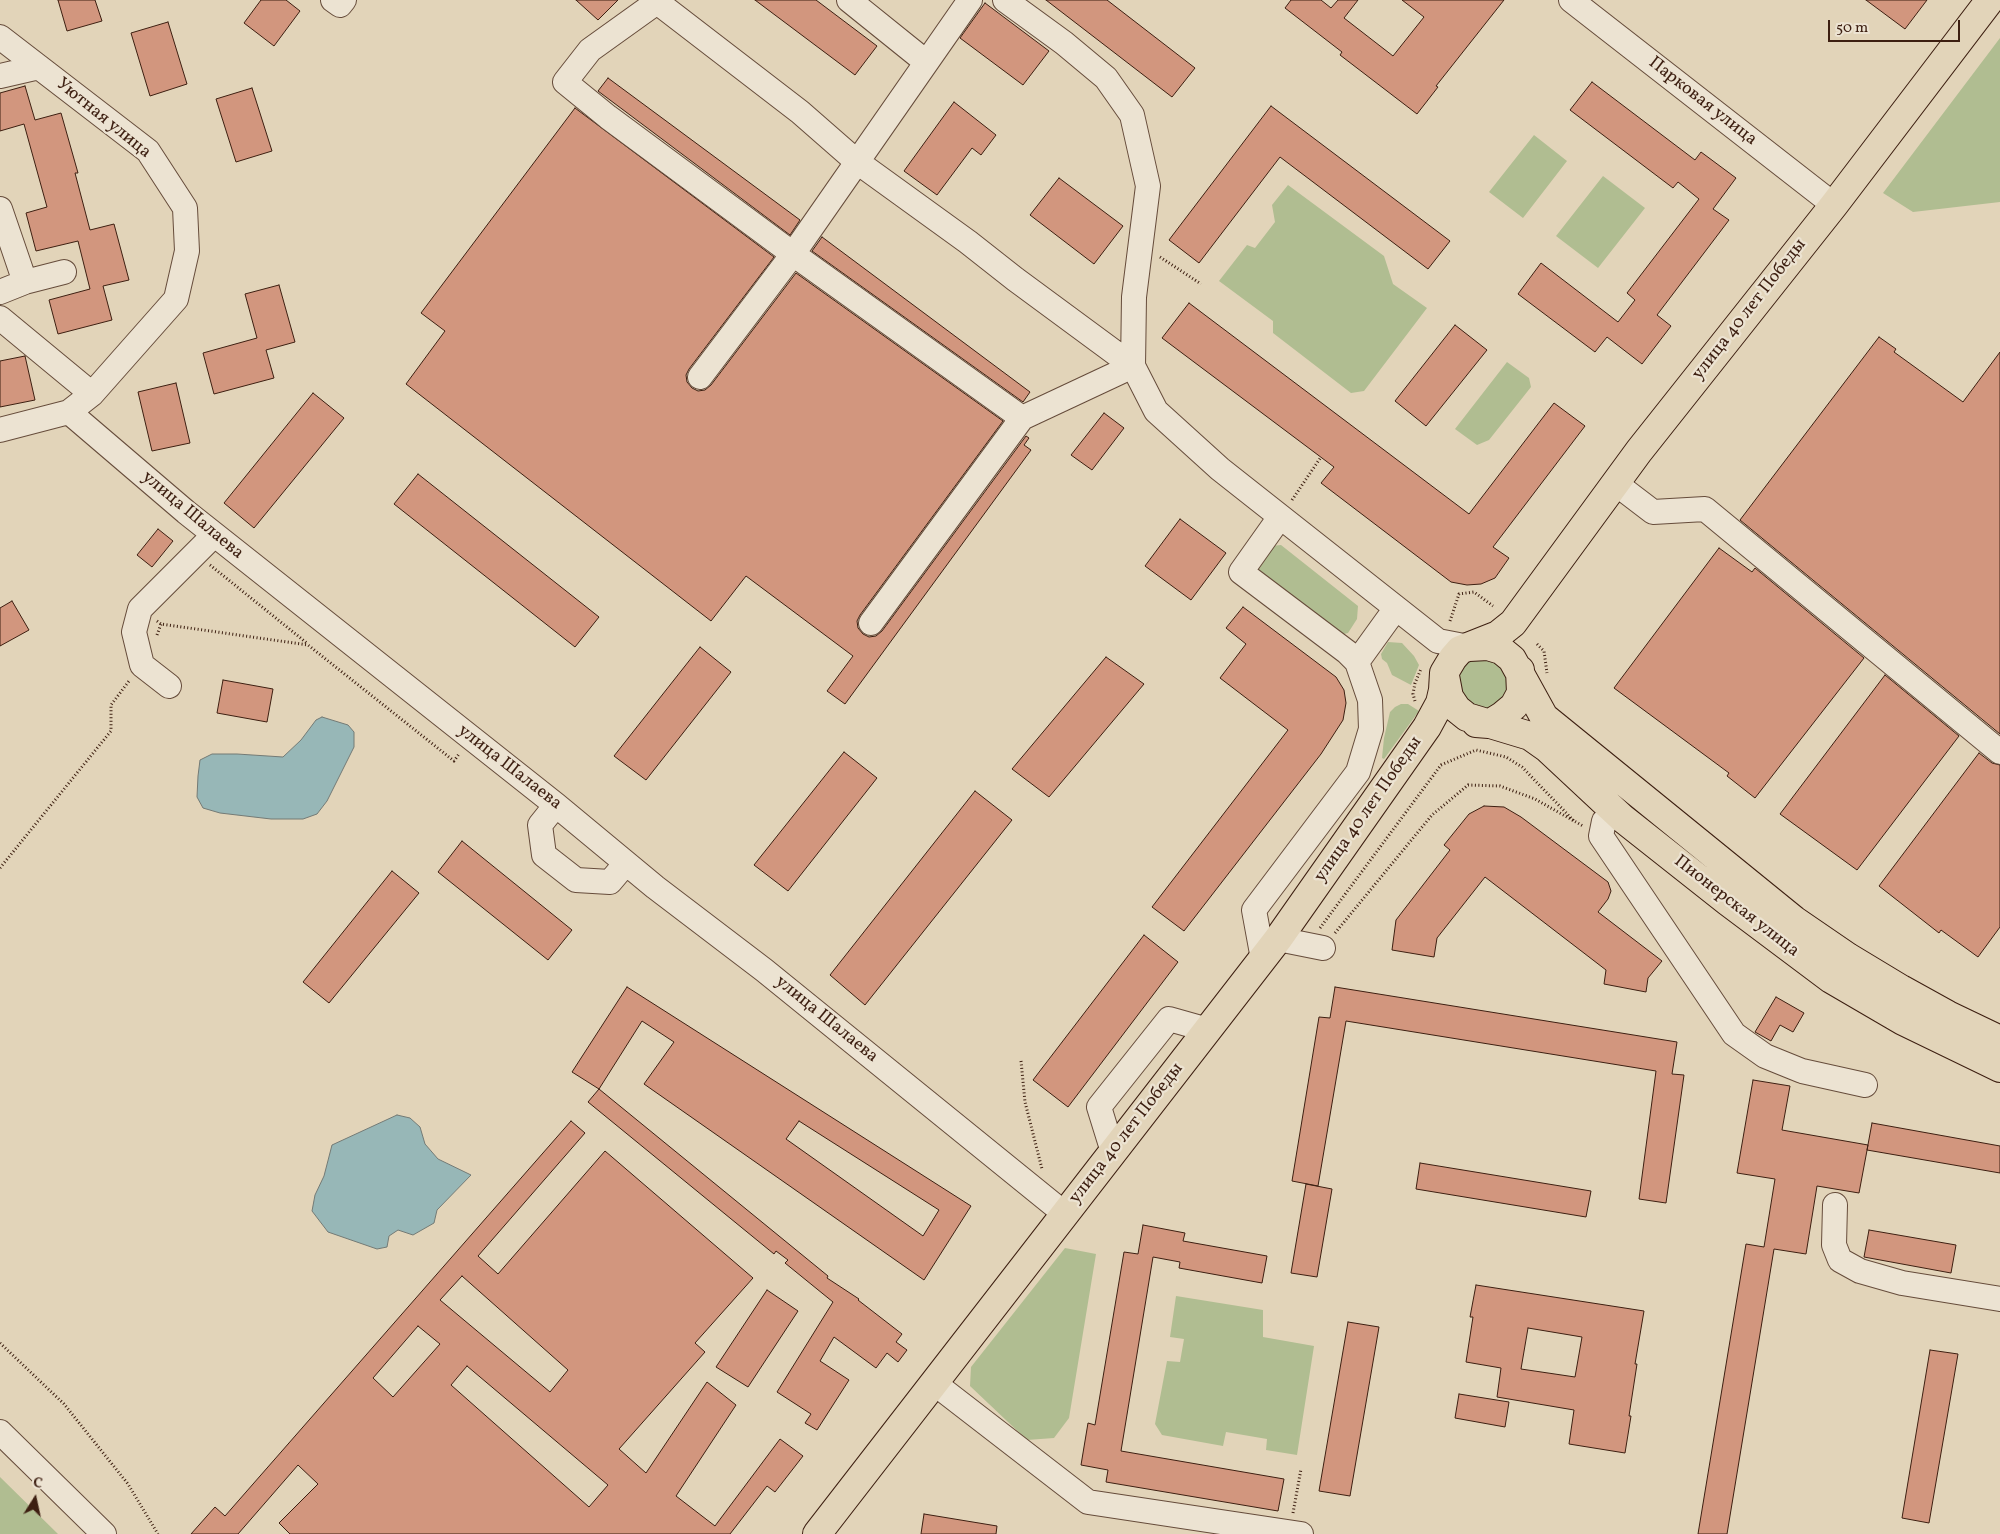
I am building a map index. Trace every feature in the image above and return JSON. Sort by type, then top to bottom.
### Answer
[{"type":"main road","name":"улица 40 лет Победы","points":[[1503,614],[1615,483],[1834,205],[1990,0]]},
{"type":"main road","points":[[1489,724],[1467,717],[1456,709],[1433,671],[1453,658],[1460,650],[1498,634],[1503,614]]},
{"type":"main road","points":[[1422,715],[1489,724],[1514,706],[1521,693],[1522,677],[1515,645],[1503,614]]},
{"type":"main road","points":[[1469,647],[1488,646],[1501,650],[1512,659],[1522,677]]},
{"type":"main road","name":"улица 40 лет Победы","points":[[817,1534],[934,1382],[1057,1208],[1113,1152],[1270,949],[1422,715],[1440,703],[1443,690],[1433,671]]},
{"type":"main road","name":"Пионерская улица","points":[[1522,677],[1544,717],[1794,920],[1848,957],[1948,1015],[2000,1040]]},
{"type":"main road","name":"Пионерская улица","points":[[1489,724],[1530,736],[1548,748],[1622,818],[1727,901],[1831,979],[1903,1021],[2000,1068]]},
{"type":"street","points":[[849,0],[926,62]]},
{"type":"street","points":[[700,377],[793,254],[970,0]]},
{"type":"street","points":[[1006,0],[1064,43],[1106,78],[1132,115],[1148,186],[1134,297],[1132,347],[1134,366],[1156,411],[1220,469],[1396,608],[1444,631],[1469,647]]},
{"type":"street","name":"Парковая улица","points":[[1571,0],[1834,205]]},
{"type":"street","points":[[1022,418],[793,254],[565,82],[590,50],[656,1],[800,112],[856,161],[1134,366]]},
{"type":"street","name":"Уютная улица","points":[[0,37],[148,151],[185,208],[187,251],[176,299],[92,394]]},
{"type":"street","points":[[0,76],[39,67]]},
{"type":"street","points":[[0,209],[25,282]]},
{"type":"street","points":[[0,292],[25,282],[64,272]]},
{"type":"street","points":[[0,318],[92,394],[69,412],[0,430]]},
{"type":"street","points":[[871,623],[1022,418],[1134,366]]},
{"type":"street","name":"улица Шалаева","points":[[69,412],[214,535],[556,805],[626,863],[764,970],[1057,1208]]},
{"type":"street","points":[[1615,483],[1653,512],[1705,509],[2000,752]]},
{"type":"street","points":[[1280,517],[1241,572],[1347,652],[1357,662],[1370,700],[1371,730],[1358,772],[1254,910],[1270,949],[1321,939]]},
{"type":"street","points":[[168,686],[142,665],[134,632],[140,609],[214,535]]},
{"type":"street","points":[[1357,662],[1396,608]]},
{"type":"street","points":[[1433,671],[1444,631]]},
{"type":"street","points":[[556,805],[540,825],[544,855],[576,880],[610,882],[626,863]]},
{"type":"street","points":[[1622,818],[1609,816],[1604,821],[1600,836],[1734,1034],[1765,1056],[1802,1071],[1865,1085]]},
{"type":"street","points":[[1831,979],[1848,957]]},
{"type":"street","points":[[1113,1152],[1099,1107],[1169,1019],[1208,1030]]},
{"type":"street","points":[[1835,1205],[1834,1245],[1840,1260],[1860,1271],[1902,1284],[2000,1299]]},
{"type":"street","points":[[934,1382],[1088,1502],[1295,1533]]},
{"type":"street","points":[[0,1432],[104,1534]]},
{"type":"path","points":[[1140,245],[1201,284]]},
{"type":"path","points":[[1280,517],[1321,458]]},
{"type":"path","points":[[196,553],[454,761],[471,739]]},
{"type":"path","points":[[1444,631],[1459,594],[1474,592],[1503,614]]},
{"type":"path","points":[[143,606],[161,624],[308,645]]},
{"type":"path","points":[[156,638],[161,624]]},
{"type":"path","points":[[0,868],[111,731],[111,705],[142,665]]},
{"type":"path","points":[[1422,715],[1413,694],[1415,683],[1433,671]]},
{"type":"path","points":[[1321,939],[1441,765],[1476,750],[1506,757],[1522,767],[1575,822]]},
{"type":"path","points":[[1321,939],[1432,815],[1468,785],[1500,786],[1535,799],[1600,836]]},
{"type":"path","points":[[1021,1061],[1025,1102],[1057,1208]]},
{"type":"path","points":[[0,1343],[64,1404],[128,1484],[158,1534]]},
{"type":"path","points":[[1295,1533],[1301,1469]]},
{"type":"green space","points":[[2000,38],[2000,202],[1913,212],[1883,193]]},
{"type":"green space","points":[[1534,135],[1567,161],[1523,218],[1489,192]]},
{"type":"green space","points":[[1603,176],[1645,208],[1598,268],[1556,236]]},
{"type":"green space","points":[[1288,185],[1384,256],[1393,284],[1427,308],[1364,391],[1351,393],[1273,333],[1273,321],[1219,281],[1247,245],[1255,248],[1275,222],[1272,205]]},
{"type":"green space","points":[[1507,362],[1529,378],[1531,387],[1489,440],[1477,445],[1455,429]]},
{"type":"green space","points":[[1281,545],[1358,606],[1357,619],[1348,633],[1340,635],[1256,572],[1257,560],[1271,546]]},
{"type":"green space","points":[[1388,642],[1402,643],[1414,656],[1419,665],[1411,685],[1392,675],[1387,663],[1382,659],[1381,654]]},
{"type":"green space","points":[[1475,656],[1502,662],[1513,688],[1498,711],[1468,711],[1454,676],[1458,667]]},
{"type":"green space","points":[[1401,704],[1408,704],[1419,711],[1384,759],[1382,758],[1384,738],[1390,712]]},
{"type":"green space","points":[[1065,1248],[1096,1254],[1069,1418],[1054,1438],[1027,1440],[970,1386],[971,1367]]},
{"type":"green space","points":[[1176,1296],[1263,1310],[1263,1337],[1314,1346],[1297,1455],[1266,1450],[1267,1439],[1226,1432],[1223,1446],[1162,1435],[1155,1424],[1167,1361],[1180,1362],[1184,1339],[1170,1337]]},
{"type":"green space","points":[[0,1477],[58,1534],[0,1534]]},
{"type":"water","points":[[322,717],[348,725],[354,732],[354,747],[327,801],[317,814],[303,819],[271,819],[220,813],[203,808],[197,797],[200,760],[212,754],[283,757],[301,740],[316,720]]},
{"type":"water","points":[[397,1115],[410,1118],[420,1127],[425,1144],[438,1159],[471,1175],[437,1210],[434,1223],[413,1235],[398,1230],[389,1236],[387,1247],[377,1249],[328,1232],[312,1211],[315,1195],[324,1176],[332,1145]]},
{"type":"building","points":[[58,0],[95,0],[102,21],[67,31]]},
{"type":"building","points":[[261,0],[286,0],[300,11],[274,46],[244,23]]},
{"type":"building","points":[[576,0],[618,0],[598,20]]},
{"type":"building","points":[[755,0],[816,0],[877,46],[855,75]]},
{"type":"building","points":[[1046,0],[1107,0],[1195,68],[1172,97]]},
{"type":"building","points":[[1291,0],[1321,0],[1331,8],[1338,0],[1358,0],[1344,18],[1393,56],[1424,17],[1402,0],[1504,0],[1436,86],[1438,87],[1417,114],[1340,55],[1342,52],[1285,8]]},
{"type":"building","points":[[1866,0],[1927,0],[1905,29]]},
{"type":"building","points":[[985,3],[1049,51],[1023,85],[960,38]]},
{"type":"building","points":[[168,22],[187,84],[150,96],[131,33]]},
{"type":"building","points":[[608,78],[800,220],[790,235],[598,91]]},
{"type":"building","points":[[1592,82],[1695,160],[1701,152],[1736,178],[1713,209],[1729,220],[1657,315],[1671,326],[1642,364],[1607,337],[1595,352],[1518,294],[1541,263],[1618,322],[1635,300],[1627,293],[1699,199],[1678,182],[1673,188],[1570,110]]},
{"type":"building","points":[[25,86],[35,120],[61,113],[78,173],[75,173],[90,230],[114,224],[129,280],[103,286],[112,320],[58,334],[49,300],[90,289],[78,241],[36,251],[26,213],[47,207],[24,124],[0,131],[0,93]]},
{"type":"building","points":[[252,88],[272,151],[236,162],[216,99]]},
{"type":"building","points":[[954,102],[996,135],[981,155],[972,148],[937,195],[904,171]]},
{"type":"building","points":[[1271,106],[1450,241],[1428,269],[1280,157],[1199,263],[1169,240]]},
{"type":"building","points":[[575,108],[774,257],[689,369],[686,375],[687,382],[692,388],[698,391],[705,390],[711,385],[796,273],[1003,421],[860,615],[857,621],[858,628],[863,634],[869,637],[876,636],[882,631],[1026,436],[1029,438],[1024,445],[1031,450],[845,704],[827,691],[853,656],[746,576],[711,621],[406,384],[445,331],[421,313]]},
{"type":"building","points":[[1059,178],[1123,226],[1094,264],[1030,215]]},
{"type":"building","points":[[822,237],[1030,392],[1023,402],[812,251]]},
{"type":"building","points":[[279,285],[295,342],[266,350],[274,378],[214,394],[203,353],[257,338],[245,294]]},
{"type":"building","points":[[1189,303],[1469,514],[1554,403],[1585,426],[1493,547],[1509,558],[1495,578],[1481,584],[1467,585],[1451,582],[1321,483],[1334,467],[1162,338]]},
{"type":"building","points":[[1455,325],[1487,350],[1426,426],[1395,401]]},
{"type":"building","points":[[1879,337],[1896,349],[1894,352],[1963,402],[2000,352],[2000,734],[1740,520]]},
{"type":"building","points":[[25,356],[35,400],[0,407],[0,361]]},
{"type":"building","points":[[176,383],[190,443],[152,451],[138,392]]},
{"type":"building","points":[[313,393],[344,418],[254,528],[224,503]]},
{"type":"building","points":[[1104,413],[1124,428],[1092,470],[1071,455]]},
{"type":"building","points":[[418,474],[599,617],[575,647],[394,504]]},
{"type":"building","points":[[1180,519],[1226,553],[1191,600],[1145,566]]},
{"type":"building","points":[[158,529],[173,541],[152,567],[137,555]]},
{"type":"building","points":[[1719,548],[1752,572],[1755,568],[1864,658],[1755,798],[1727,776],[1729,773],[1614,688]]},
{"type":"building","points":[[12,601],[29,630],[0,646],[0,608]]},
{"type":"building","points":[[1243,607],[1336,677],[1344,690],[1346,703],[1343,720],[1321,754],[1184,931],[1152,907],[1288,730],[1220,678],[1246,644],[1226,628]]},
{"type":"building","points":[[700,647],[731,672],[646,780],[614,756]]},
{"type":"building","points":[[1106,657],[1144,684],[1049,797],[1012,769]]},
{"type":"building","points":[[1885,675],[1959,736],[1857,870],[1780,814]]},
{"type":"building","points":[[223,680],[273,689],[267,722],[217,713]]},
{"type":"building","points":[[844,752],[877,778],[788,891],[754,865]]},
{"type":"building","points":[[1979,753],[1992,763],[2000,765],[2000,927],[1978,957],[1941,930],[1939,933],[1879,886]]},
{"type":"building","points":[[975,791],[1012,820],[865,1005],[830,975]]},
{"type":"building","points":[[1484,806],[1504,807],[1521,817],[1608,882],[1611,891],[1608,899],[1598,912],[1662,961],[1648,978],[1646,992],[1604,984],[1606,970],[1485,877],[1437,938],[1434,957],[1392,950],[1396,920],[1450,850],[1444,845],[1469,814]]},
{"type":"building","points":[[462,841],[572,930],[548,960],[438,872]]},
{"type":"building","points":[[392,871],[419,893],[329,1003],[303,982]]},
{"type":"building","points":[[1144,935],[1178,962],[1068,1107],[1033,1080]]},
{"type":"building","points":[[627,987],[971,1206],[924,1280],[644,1084],[674,1042],[642,1021],[599,1089],[572,1072]],"holes":[[[799,1121],[939,1210],[923,1236],[786,1139]]]},
{"type":"building","points":[[1335,987],[1677,1042],[1672,1074],[1684,1075],[1666,1203],[1639,1199],[1656,1071],[1346,1021],[1318,1186],[1292,1181],[1319,1017],[1330,1018]]},
{"type":"building","points":[[1776,997],[1804,1013],[1793,1032],[1780,1025],[1771,1041],[1755,1032]]},
{"type":"building","points":[[1753,1080],[1790,1086],[1782,1130],[1868,1145],[1859,1193],[1817,1186],[1806,1254],[1774,1249],[1727,1534],[1698,1534],[1746,1244],[1764,1247],[1775,1179],[1737,1173]]},
{"type":"building","points":[[599,1089],[828,1276],[827,1278],[859,1299],[902,1334],[896,1342],[907,1350],[898,1362],[887,1353],[876,1368],[834,1337],[820,1361],[849,1380],[817,1430],[805,1423],[811,1414],[777,1392],[833,1302],[785,1263],[788,1260],[776,1251],[774,1254],[588,1102]]},
{"type":"building","points":[[571,1121],[585,1133],[478,1256],[498,1274],[605,1151],[753,1278],[695,1343],[705,1352],[619,1449],[646,1473],[707,1382],[736,1405],[676,1496],[715,1526],[780,1439],[803,1456],[775,1492],[767,1486],[730,1534],[290,1534],[279,1523],[318,1484],[298,1465],[238,1534],[191,1534],[215,1507],[225,1516]],"holes":[[[462,1276],[568,1370],[550,1392],[440,1300]],[[418,1326],[440,1344],[393,1397],[373,1378]],[[467,1366],[608,1485],[589,1507],[451,1385]]]},
{"type":"building","points":[[1872,1123],[2000,1146],[2000,1173],[1867,1150]]},
{"type":"building","points":[[1420,1163],[1591,1191],[1586,1217],[1416,1189]]},
{"type":"building","points":[[1306,1184],[1332,1189],[1317,1277],[1291,1273]]},
{"type":"building","points":[[1143,1225],[1185,1233],[1183,1241],[1267,1256],[1262,1283],[1179,1268],[1180,1262],[1153,1257],[1121,1451],[1284,1479],[1278,1511],[1106,1482],[1108,1470],[1081,1465],[1088,1423],[1095,1425],[1124,1252],[1138,1254]]},
{"type":"building","points":[[1869,1230],[1956,1245],[1951,1273],[1864,1257]]},
{"type":"building","points":[[1476,1285],[1644,1311],[1635,1364],[1637,1364],[1625,1453],[1569,1444],[1574,1410],[1497,1397],[1501,1368],[1466,1362],[1473,1317],[1470,1317]],"holes":[[[1528,1328],[1582,1337],[1575,1377],[1521,1369]]]},
{"type":"building","points":[[767,1290],[798,1311],[748,1387],[716,1367]]},
{"type":"building","points":[[1348,1322],[1379,1327],[1350,1496],[1319,1491]]},
{"type":"building","points":[[1930,1350],[1958,1354],[1929,1523],[1902,1518]]},
{"type":"building","points":[[1459,1394],[1509,1402],[1505,1427],[1455,1418]]},
{"type":"building","points":[[924,1514],[997,1526],[996,1534],[921,1534]]}]
